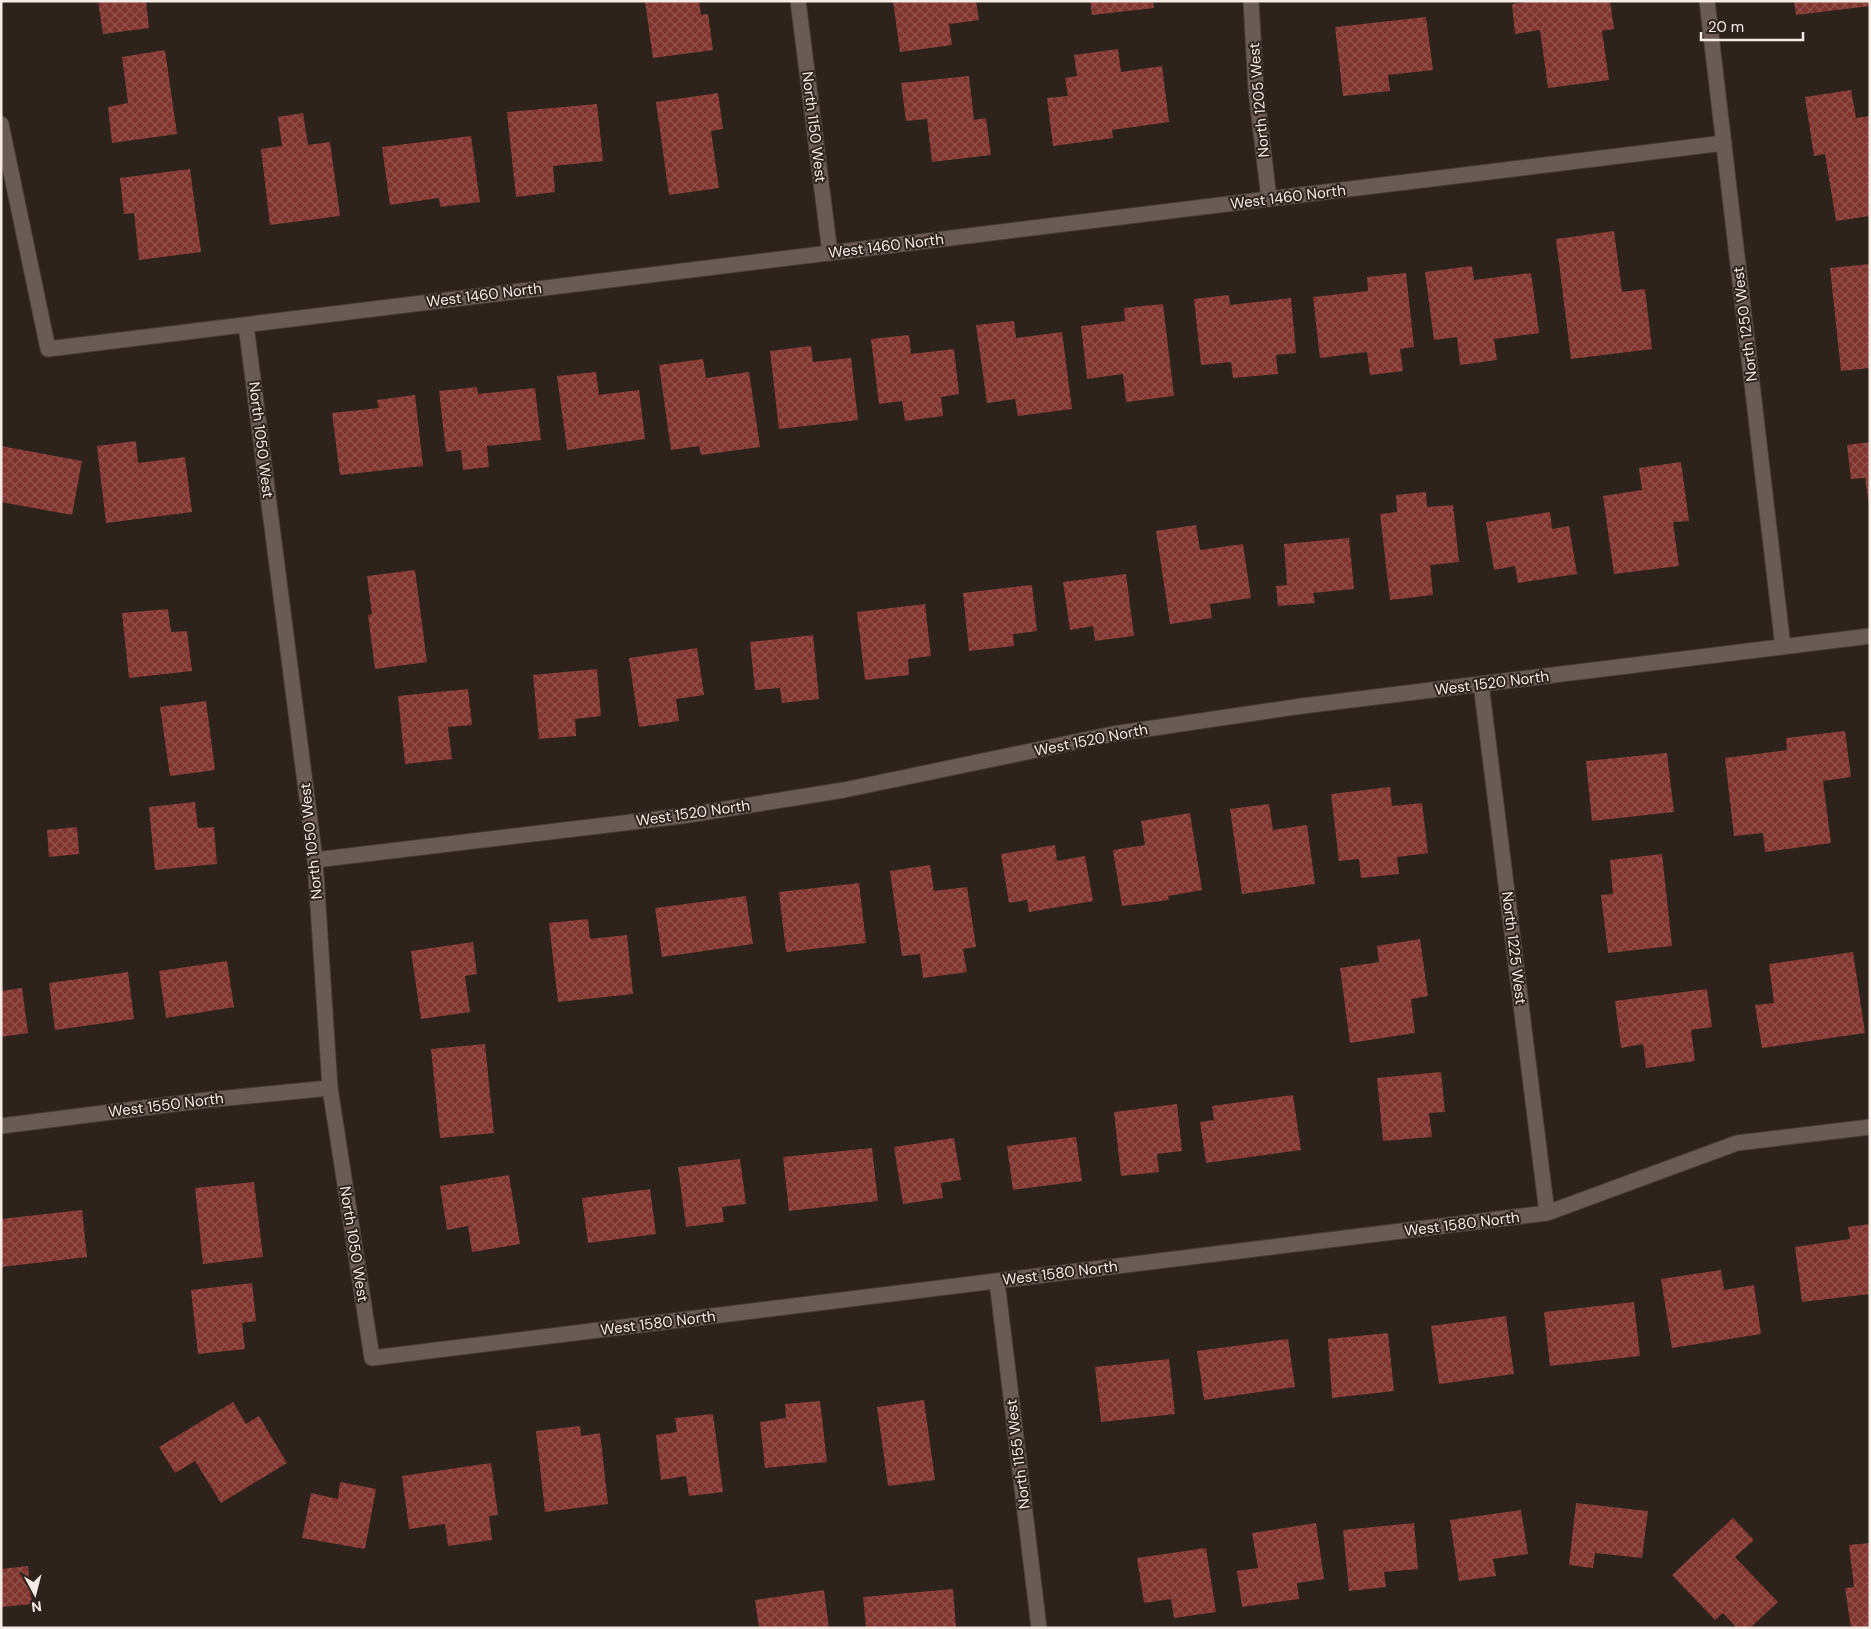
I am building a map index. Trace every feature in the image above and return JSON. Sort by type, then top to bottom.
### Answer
[{"type":"street","name":"North 1150 West","points":[[798,1],[830,253]]},
{"type":"street","name":"North 1205 West","points":[[1251,1],[1256,90],[1269,199]]},
{"type":"street","name":"North 1250 West","points":[[1707,1],[1783,647]]},
{"type":"street","name":"West 1460 North","points":[[1,124],[48,349],[1724,143]]},
{"type":"street","name":"North 1050 West","points":[[246,325],[315,860],[330,1088],[372,1358]]},
{"type":"street","name":"West 1520 North","points":[[315,860],[682,816],[844,790],[1113,734],[1302,706],[1870,636]]},
{"type":"street","name":"North 1225 West","points":[[1481,684],[1547,1213]]},
{"type":"street","name":"West 1550 North","points":[[1,1126],[206,1100],[330,1088]]},
{"type":"street","name":"West 1580 North","points":[[372,1358],[1547,1213],[1737,1143],[1870,1127]]},
{"type":"street","name":"North 1155 West","points":[[997,1281],[1039,1628]]},
{"type":"building","points":[[98,1],[146,1],[149,28],[103,34]]},
{"type":"building","points":[[645,1],[699,1],[701,15],[708,14],[713,50],[653,58]]},
{"type":"building","points":[[893,1],[976,1],[979,20],[949,24],[952,45],[900,52]]},
{"type":"building","points":[[1090,1],[1153,1],[1154,8],[1092,15]]},
{"type":"building","points":[[1532,1],[1610,1],[1614,29],[1602,31],[1609,80],[1548,88],[1540,30],[1515,34],[1512,4]]},
{"type":"building","points":[[1794,1],[1870,1],[1870,6],[1796,15]]},
{"type":"building","points":[[1426,17],[1433,70],[1388,75],[1390,91],[1343,96],[1335,27]]},
{"type":"building","points":[[1118,49],[1121,72],[1162,66],[1169,122],[1112,130],[1113,138],[1053,146],[1047,98],[1068,96],[1065,78],[1077,76],[1074,55]]},
{"type":"building","points":[[165,50],[177,134],[112,143],[108,107],[128,103],[122,57]]},
{"type":"building","points":[[969,76],[974,120],[986,118],[991,155],[932,162],[927,119],[906,121],[901,83]]},
{"type":"building","points":[[1851,90],[1856,118],[1870,116],[1870,216],[1836,221],[1825,154],[1814,156],[1805,97]]},
{"type":"building","points":[[718,93],[723,129],[711,131],[719,188],[669,195],[656,102]]},
{"type":"building","points":[[597,104],[603,161],[553,166],[555,192],[516,197],[507,112]]},
{"type":"building","points":[[303,113],[308,145],[330,142],[340,216],[270,225],[261,149],[282,146],[278,117]]},
{"type":"building","points":[[471,136],[480,202],[440,207],[439,198],[390,205],[382,147]]},
{"type":"building","points":[[190,169],[201,252],[139,260],[134,213],[124,214],[120,178]]},
{"type":"building","points":[[1614,231],[1622,292],[1645,289],[1652,349],[1571,359],[1556,239]]},
{"type":"building","points":[[1870,264],[1870,368],[1841,371],[1830,268]]},
{"type":"building","points":[[1472,266],[1474,280],[1531,273],[1539,333],[1494,339],[1497,360],[1460,365],[1457,337],[1434,340],[1425,272]]},
{"type":"building","points":[[1406,273],[1414,347],[1400,349],[1403,371],[1370,375],[1367,352],[1320,358],[1313,297],[1368,291],[1367,277]]},
{"type":"building","points":[[1229,295],[1230,305],[1291,298],[1296,353],[1276,355],[1278,374],[1233,378],[1231,362],[1201,365],[1194,299]]},
{"type":"building","points":[[1163,304],[1174,396],[1126,402],[1123,374],[1087,379],[1081,326],[1125,321],[1124,308]]},
{"type":"building","points":[[1014,321],[1016,338],[1062,332],[1072,409],[1018,416],[1015,399],[987,403],[976,325]]},
{"type":"building","points":[[909,335],[911,354],[954,349],[959,394],[941,397],[943,416],[905,421],[902,401],[879,404],[871,339]]},
{"type":"building","points":[[811,346],[813,362],[851,358],[858,420],[779,429],[770,351]]},
{"type":"building","points":[[703,359],[706,378],[749,372],[760,447],[701,455],[699,446],[671,450],[659,365]]},
{"type":"building","points":[[596,372],[599,395],[639,390],[645,439],[567,450],[557,376]]},
{"type":"building","points":[[477,387],[478,394],[535,388],[541,440],[487,446],[489,467],[463,470],[461,450],[446,452],[439,391]]},
{"type":"building","points":[[415,395],[423,466],[340,475],[332,413],[379,408],[377,400]]},
{"type":"building","points":[[136,441],[138,463],[185,457],[192,512],[106,523],[97,446]]},
{"type":"building","points":[[1870,442],[1869,505],[1865,478],[1851,479],[1847,445]]},
{"type":"building","points":[[1,446],[82,461],[72,515],[1,502]]},
{"type":"building","points":[[1681,462],[1689,521],[1673,522],[1679,566],[1614,574],[1603,496],[1642,490],[1639,468]]},
{"type":"building","points":[[1426,492],[1427,507],[1453,505],[1459,562],[1430,565],[1433,595],[1390,600],[1380,514],[1397,512],[1396,495]]},
{"type":"building","points":[[1550,512],[1552,529],[1569,526],[1577,574],[1518,583],[1515,566],[1494,570],[1486,522]]},
{"type":"building","points":[[1196,525],[1200,550],[1243,544],[1251,598],[1210,604],[1212,618],[1170,624],[1156,531]]},
{"type":"building","points":[[1349,538],[1354,589],[1313,593],[1315,603],[1278,606],[1276,586],[1287,585],[1284,544]]},
{"type":"building","points":[[415,570],[427,662],[375,669],[368,615],[372,614],[367,576]]},
{"type":"building","points":[[1126,574],[1134,636],[1095,641],[1093,626],[1070,630],[1063,582]]},
{"type":"building","points":[[1032,585],[1037,631],[1013,634],[1014,646],[969,651],[963,593]]},
{"type":"building","points":[[925,604],[931,656],[908,659],[909,675],[865,680],[857,612]]},
{"type":"building","points":[[168,609],[171,632],[187,631],[192,671],[129,678],[122,613]]},
{"type":"building","points":[[813,635],[819,699],[782,703],[780,688],[755,690],[750,642]]},
{"type":"building","points":[[697,648],[704,695],[676,699],[679,721],[639,727],[629,658]]},
{"type":"building","points":[[597,669],[601,716],[575,719],[576,736],[539,739],[533,675]]},
{"type":"building","points":[[468,689],[472,725],[448,727],[452,759],[405,764],[398,696]]},
{"type":"building","points":[[206,701],[215,770],[170,776],[160,707]]},
{"type":"building","points":[[1845,731],[1851,777],[1823,781],[1831,843],[1765,852],[1763,833],[1734,836],[1725,758],[1787,750],[1786,738]]},
{"type":"building","points":[[1667,753],[1674,812],[1592,821],[1586,761]]},
{"type":"building","points":[[1390,787],[1392,806],[1422,803],[1428,853],[1397,857],[1399,874],[1361,878],[1359,859],[1339,861],[1331,794]]},
{"type":"building","points":[[195,802],[198,828],[214,827],[217,864],[155,870],[149,807]]},
{"type":"building","points":[[1269,804],[1273,830],[1307,825],[1315,884],[1242,894],[1230,809]]},
{"type":"building","points":[[1190,813],[1202,890],[1168,896],[1169,900],[1122,906],[1113,850],[1145,845],[1141,821]]},
{"type":"building","points":[[77,827],[79,854],[49,857],[47,830]]},
{"type":"building","points":[[1055,845],[1057,861],[1085,856],[1093,901],[1029,912],[1027,900],[1009,903],[1001,854]]},
{"type":"building","points":[[1662,854],[1672,946],[1608,953],[1601,895],[1613,894],[1610,860]]},
{"type":"building","points":[[930,865],[934,891],[967,887],[976,947],[963,949],[967,972],[923,978],[920,954],[902,956],[890,871]]},
{"type":"building","points":[[859,883],[866,943],[786,952],[779,892]]},
{"type":"building","points":[[746,896],[753,944],[662,957],[655,908]]},
{"type":"building","points":[[588,919],[590,939],[627,935],[633,994],[558,1002],[549,923]]},
{"type":"building","points":[[1420,939],[1428,996],[1411,999],[1415,1033],[1350,1043],[1340,968],[1379,962],[1377,946]]},
{"type":"building","points":[[473,942],[477,974],[465,976],[470,1012],[421,1019],[411,951]]},
{"type":"building","points":[[1853,952],[1865,1033],[1762,1048],[1755,1005],[1774,1003],[1769,964]]},
{"type":"building","points":[[227,961],[234,1007],[166,1018],[159,971]]},
{"type":"building","points":[[128,972],[134,1019],[55,1030],[49,983]]},
{"type":"building","points":[[22,988],[28,1033],[1,1037],[1,991]]},
{"type":"building","points":[[1707,989],[1712,1027],[1691,1030],[1695,1061],[1646,1068],[1643,1044],[1621,1048],[1615,1001]]},
{"type":"building","points":[[485,1044],[494,1133],[440,1138],[431,1049]]},
{"type":"building","points":[[1441,1072],[1445,1112],[1429,1113],[1432,1137],[1383,1141],[1377,1078]]},
{"type":"building","points":[[1293,1095],[1301,1150],[1206,1163],[1200,1122],[1214,1120],[1212,1106]]},
{"type":"building","points":[[1177,1104],[1182,1151],[1157,1154],[1159,1172],[1121,1176],[1114,1112]]},
{"type":"building","points":[[1076,1137],[1082,1181],[1013,1190],[1007,1146]]},
{"type":"building","points":[[954,1138],[961,1180],[941,1183],[943,1198],[903,1204],[894,1147]]},
{"type":"building","points":[[872,1148],[878,1201],[789,1211],[783,1157]]},
{"type":"building","points":[[740,1159],[746,1204],[722,1207],[724,1222],[686,1227],[678,1167]]},
{"type":"building","points":[[509,1175],[520,1244],[472,1252],[468,1226],[447,1230],[440,1186]]},
{"type":"building","points":[[254,1182],[263,1257],[203,1264],[195,1188]]},
{"type":"building","points":[[650,1189],[656,1234],[588,1243],[582,1198]]},
{"type":"building","points":[[82,1210],[87,1257],[1,1267],[1,1219]]},
{"type":"building","points":[[1870,1224],[1870,1294],[1802,1302],[1795,1247],[1850,1239],[1848,1227]]},
{"type":"building","points":[[1721,1270],[1724,1290],[1754,1285],[1761,1334],[1672,1348],[1661,1279]]},
{"type":"building","points":[[252,1283],[256,1321],[242,1323],[245,1349],[198,1354],[191,1290]]},
{"type":"building","points":[[1634,1302],[1640,1356],[1550,1366],[1544,1312]]},
{"type":"building","points":[[1506,1316],[1514,1374],[1439,1384],[1431,1326]]},
{"type":"building","points":[[1388,1333],[1394,1391],[1332,1398],[1328,1339]]},
{"type":"building","points":[[1288,1339],[1295,1387],[1204,1400],[1197,1351]]},
{"type":"building","points":[[1169,1359],[1175,1414],[1101,1422],[1095,1367]]},
{"type":"building","points":[[924,1400],[935,1480],[888,1486],[877,1407]]},
{"type":"building","points":[[820,1401],[827,1462],[765,1468],[760,1422],[786,1418],[785,1404]]},
{"type":"building","points":[[233,1402],[246,1424],[259,1416],[287,1463],[221,1503],[195,1461],[175,1473],[159,1447]]},
{"type":"building","points":[[713,1414],[723,1492],[689,1496],[686,1476],[661,1480],[656,1435],[677,1432],[675,1418]]},
{"type":"building","points":[[580,1426],[581,1436],[600,1433],[608,1504],[545,1512],[536,1431]]},
{"type":"building","points":[[491,1463],[498,1515],[489,1516],[492,1540],[448,1546],[445,1524],[409,1529],[402,1476]]},
{"type":"building","points":[[340,1482],[376,1489],[365,1549],[302,1538],[311,1493],[338,1499]]},
{"type":"building","points":[[1576,1503],[1648,1511],[1642,1558],[1595,1553],[1593,1568],[1569,1565]]},
{"type":"building","points":[[1521,1510],[1528,1554],[1493,1559],[1496,1576],[1459,1581],[1450,1520]]},
{"type":"building","points":[[1733,1518],[1754,1540],[1735,1557],[1778,1602],[1750,1628],[1737,1628],[1723,1613],[1715,1620],[1672,1575]]},
{"type":"building","points":[[1316,1523],[1324,1579],[1297,1583],[1299,1599],[1242,1607],[1237,1571],[1258,1568],[1252,1533]]},
{"type":"building","points":[[1414,1523],[1418,1569],[1384,1572],[1386,1587],[1349,1591],[1343,1530]]},
{"type":"building","points":[[1870,1543],[1870,1628],[1851,1628],[1845,1588],[1854,1587],[1849,1545]]},
{"type":"building","points":[[1206,1548],[1216,1612],[1174,1618],[1171,1599],[1144,1603],[1137,1558]]},
{"type":"building","points":[[28,1566],[32,1604],[1,1607],[1,1569]]},
{"type":"building","points":[[953,1589],[956,1628],[866,1628],[863,1597]]},
{"type":"building","points":[[824,1590],[829,1628],[759,1628],[755,1600]]}]
